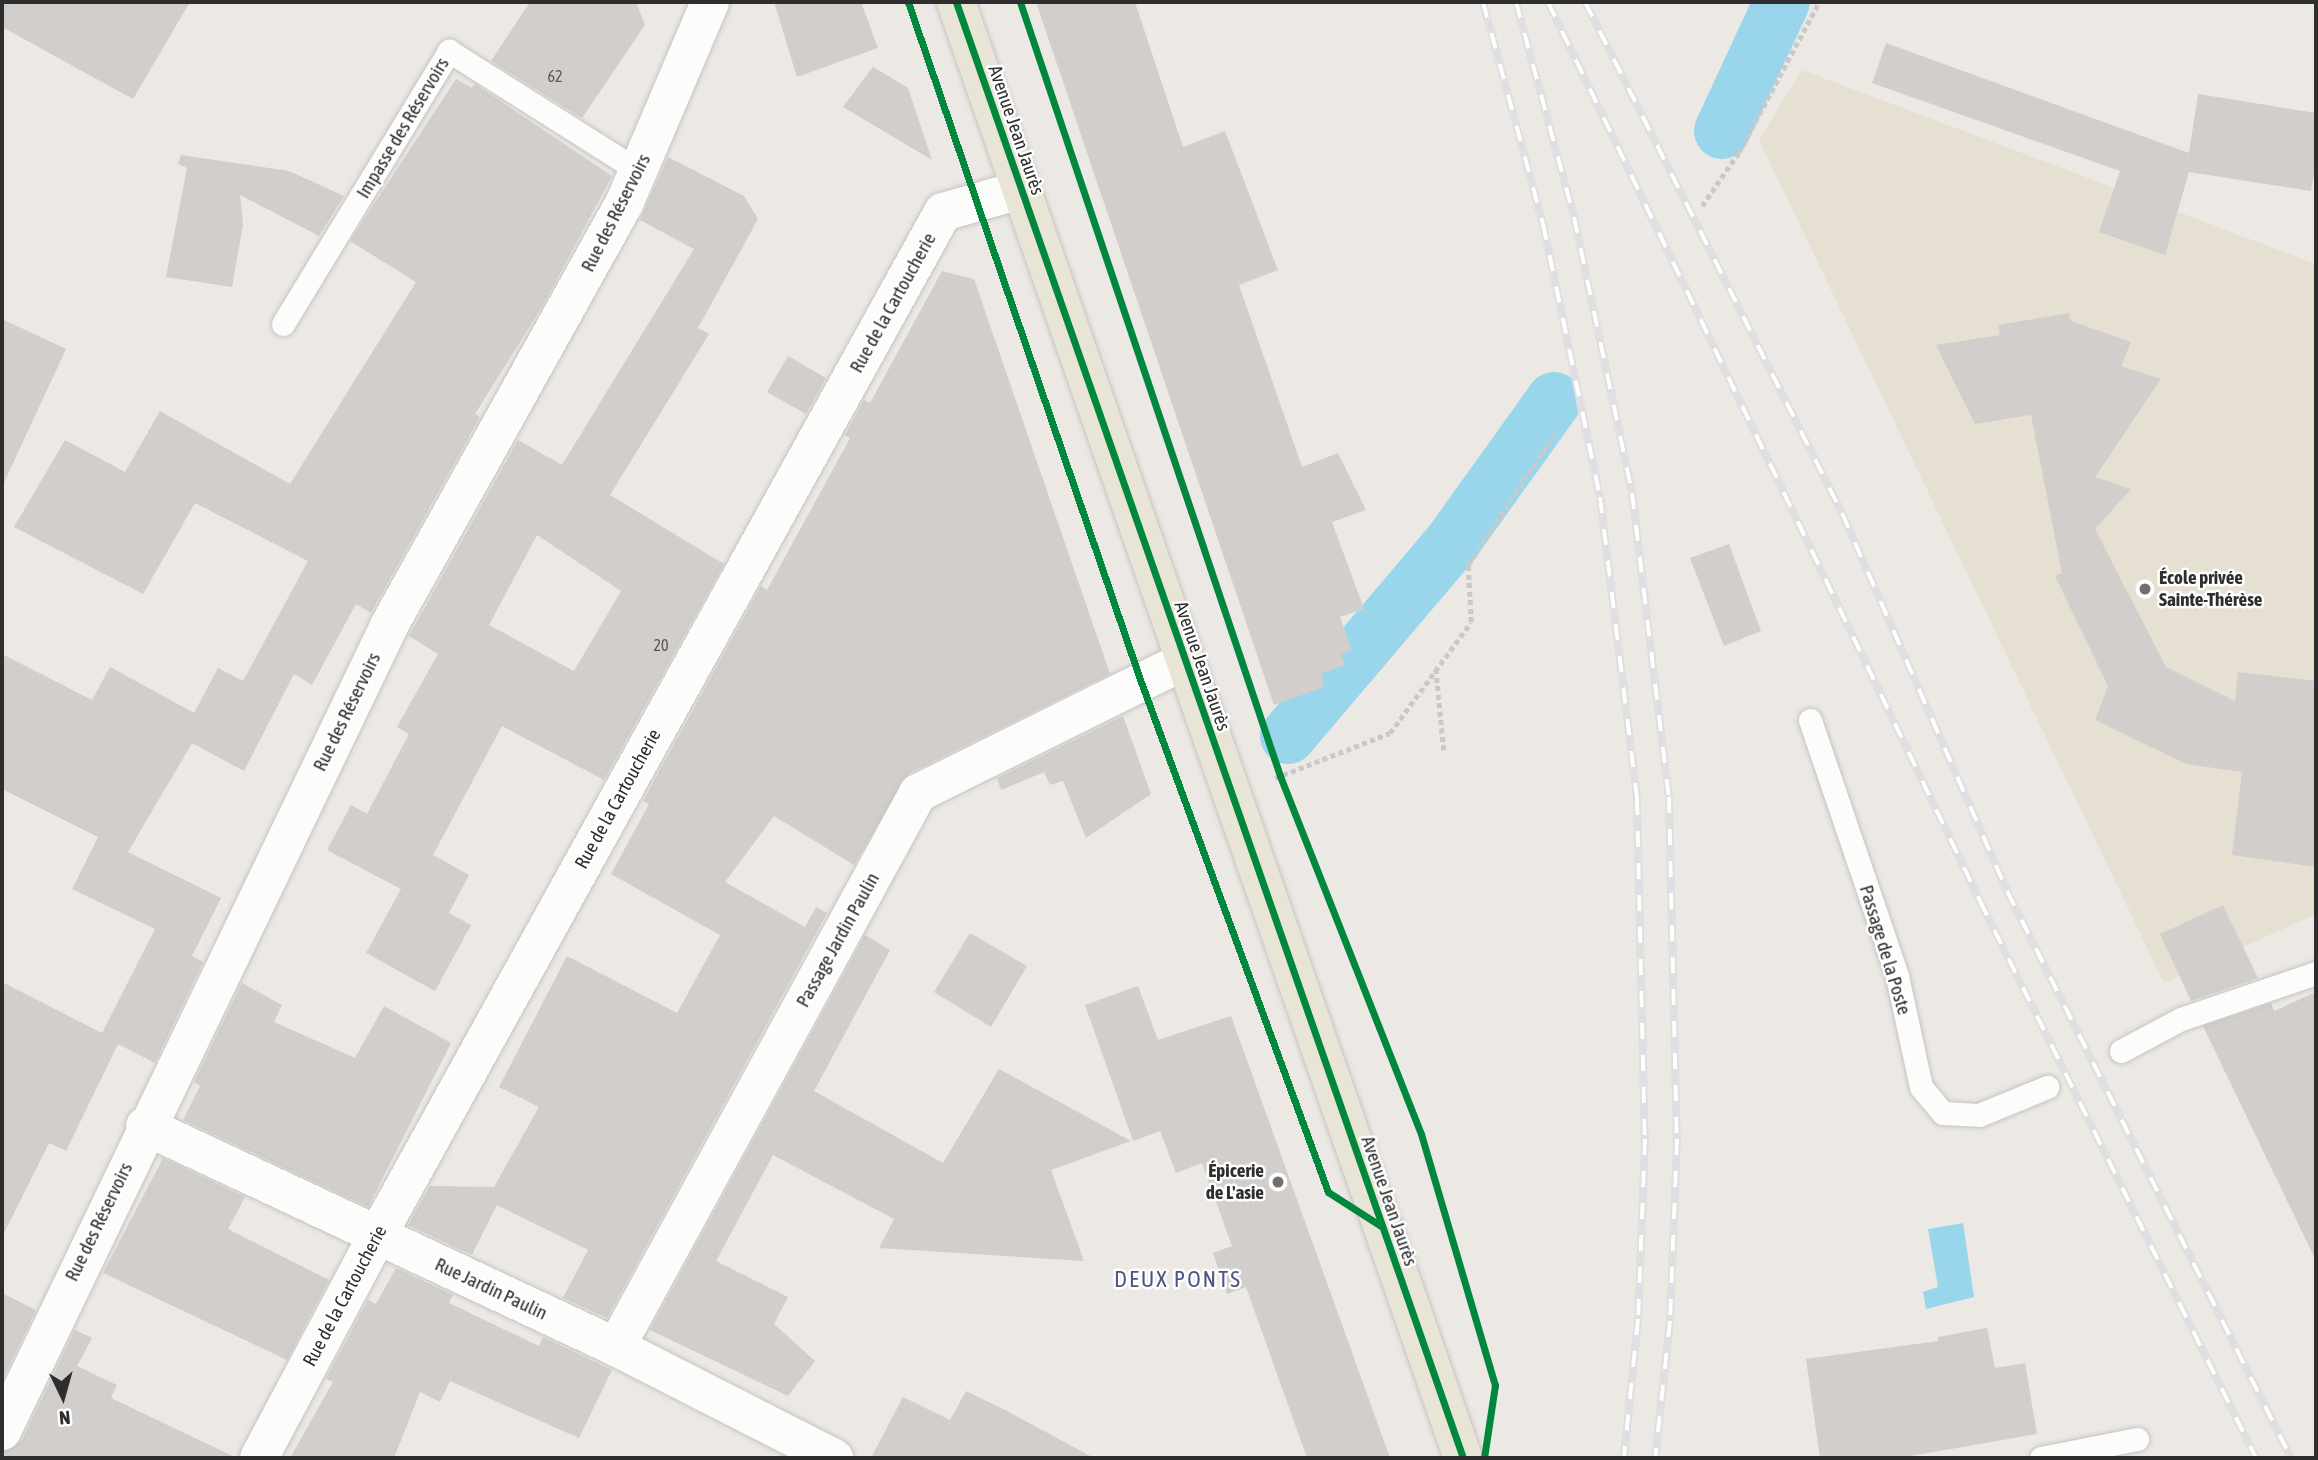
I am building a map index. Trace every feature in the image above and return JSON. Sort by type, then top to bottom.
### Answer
[{"type":"main road","name":"Avenue Jean Jaurès","points":[[956,2],[1229,793],[1463,1458]]},
{"type":"street","name":"Rue des Réservoirs","points":[[2,1431],[145,1126],[390,624],[639,171],[710,2]]},
{"type":"street","name":"Rue de la Cartoucherie","points":[[259,1458],[377,1236],[943,212],[1020,190]]},
{"type":"street","name":"Passage Jardin Paulin","points":[[616,1347],[918,793],[1184,661]]},
{"type":"street","name":"Rue Jardin Paulin","points":[[145,1126],[616,1347],[834,1458]]},
{"type":"lane","name":"Impasse des Réservoirs","points":[[283,324],[450,51],[639,171]]},
{"type":"lane","name":"Passage de la Poste","points":[[1810,720],[1897,976],[1921,1087],[1943,1113],[1979,1115],[2047,1087]]},
{"type":"lane","points":[[2120,1051],[2181,1019],[2316,973]]},
{"type":"lane","points":[[2041,1458],[2137,1439]]},
{"type":"path","points":[[1702,206],[1739,152],[1819,2]]},
{"type":"path","points":[[1229,793],[1390,733],[1471,622],[1468,565],[1554,434]]},
{"type":"path","points":[[1437,669],[1444,751]]},
{"type":"path","points":[[1276,763],[1285,788]]},
{"type":"shaded area","name":"École privée Sainte-Thérèse","points":[[1802,70],[2316,264],[2316,914],[2164,983],[1759,140]]},
{"type":"water","points":[[1963,1223],[1974,1297],[1926,1309],[1923,1292],[1938,1287],[1928,1229]]},
{"type":"building","points":[[2,2],[190,2],[133,99],[2,27]]},
{"type":"building","points":[[530,2],[636,2],[645,25],[582,118],[491,61]]},
{"type":"building","points":[[774,2],[861,2],[878,48],[797,77]]},
{"type":"building","points":[[1036,2],[1135,2],[1183,147],[1225,131],[1278,270],[1239,285],[1302,467],[1338,453],[1366,510],[1332,522],[1364,609],[1340,617],[1352,651],[1341,654],[1345,665],[1321,674],[1324,687],[1274,705]]},
{"type":"building","points":[[1886,43],[2189,153],[2198,94],[2316,113],[2316,162],[2311,191],[2189,172],[2165,255],[2099,232],[2120,171],[1872,83]]},
{"type":"building","points":[[873,67],[908,88],[932,160],[843,107]]},
{"type":"building","points":[[456,79],[472,88],[475,84],[612,176],[543,305],[475,414],[480,417],[371,613],[356,604],[312,685],[294,674],[244,771],[192,743],[128,852],[221,898],[192,956],[203,962],[155,1063],[118,1044],[66,1151],[49,1143],[2,1237],[2,982],[102,1033],[155,929],[72,889],[98,837],[2,789],[2,654],[92,700],[110,667],[194,713],[218,668],[243,681],[308,561],[195,503],[143,594],[14,527],[65,440],[125,472],[160,411],[290,484],[416,282],[350,241]]},
{"type":"building","points":[[181,155],[289,171],[344,196],[319,236],[240,195],[243,225],[232,287],[166,277],[187,168],[178,164]]},
{"type":"building","points":[[668,157],[744,196],[758,219],[698,328],[709,334],[610,495],[724,564],[604,780],[502,726],[433,855],[469,875],[449,913],[471,925],[435,991],[366,953],[401,889],[327,850],[351,805],[367,814],[409,734],[397,727],[438,654],[409,636],[518,440],[562,465],[694,249],[640,220]],"holes":[[[537,535],[621,591],[574,671],[489,625]]]},
{"type":"building","points":[[942,271],[974,279],[1110,674],[908,774],[854,865],[774,816],[725,882],[805,927],[816,907],[827,913],[607,1318],[563,1298],[588,1250],[497,1205],[472,1255],[408,1225],[430,1186],[494,1187],[539,1107],[499,1087],[567,956],[677,1013],[720,935],[611,874],[649,804],[643,801],[761,586],[767,590],[850,438],[845,435],[864,400],[870,403]]},
{"type":"building","points":[[2069,313],[2071,321],[2131,342],[2121,366],[2161,379],[2095,477],[2131,489],[2095,529],[2166,667],[2235,701],[2238,672],[2316,681],[2316,867],[2232,855],[2242,772],[2186,764],[2095,720],[2108,686],[2055,576],[2062,573],[2031,415],[1975,424],[1936,345],[2000,335],[1998,325]]},
{"type":"building","points":[[2,319],[66,349],[2,487]]},
{"type":"building","points":[[788,356],[826,378],[806,414],[767,392]]},
{"type":"building","points":[[1729,544],[1761,631],[1724,646],[1690,558]]},
{"type":"building","points":[[1123,716],[1151,794],[1086,838],[1063,781],[1050,785],[1044,772],[1001,790],[997,778]]},
{"type":"building","points":[[2223,905],[2258,978],[2191,1001],[2160,934]]},
{"type":"building","points":[[970,933],[1027,966],[991,1027],[934,992]]},
{"type":"building","points":[[865,935],[890,950],[814,1091],[943,1163],[999,1069],[1131,1141],[1051,1170],[1084,1261],[879,1248],[894,1219],[773,1155],[716,1261],[788,1297],[774,1324],[815,1361],[788,1396],[650,1330]]},
{"type":"building","points":[[242,983],[282,1005],[274,1022],[355,1058],[384,1006],[451,1043],[368,1207],[183,1120],[200,1086],[194,1082]]},
{"type":"building","points":[[1138,986],[1158,1040],[1231,1016],[1390,1458],[1307,1458],[1246,1287],[1227,1294],[1213,1253],[1232,1246],[1202,1163],[1176,1173],[1160,1131],[1133,1141],[1085,1005]]},
{"type":"building","points":[[2316,992],[2316,1261],[2203,1026],[2271,1003],[2274,1011]]},
{"type":"building","points":[[163,1158],[245,1197],[228,1229],[329,1280],[287,1360],[103,1273]]},
{"type":"building","points":[[396,1268],[453,1295],[449,1303],[539,1346],[543,1337],[612,1370],[579,1438],[450,1381],[440,1402],[420,1392],[394,1458],[290,1458],[333,1382],[326,1379],[368,1300],[376,1304]]},
{"type":"building","points":[[2,1293],[36,1310],[2,1381]]},
{"type":"building","points":[[1987,1328],[1995,1368],[2025,1363],[2037,1434],[1899,1458],[1820,1458],[1806,1359],[1938,1341],[1938,1337]]},
{"type":"building","points":[[75,1330],[92,1338],[77,1366],[117,1385],[111,1398],[237,1458],[2,1458],[2,1453],[22,1440]]},
{"type":"building","points":[[966,1391],[1094,1458],[871,1458],[903,1397],[950,1420]]},
{"type":"waterway","points":[[1722,131],[1782,2]]},
{"type":"waterway","points":[[1288,736],[1451,544],[1554,400]]},
{"type":"railway","points":[[1483,2],[1543,224],[1600,497],[1637,799],[1645,1139],[1638,1319],[1624,1458]]},
{"type":"railway","points":[[1516,2],[1574,217],[1632,493],[1669,797],[1677,1139],[1670,1321],[1655,1458]]},
{"type":"railway","points":[[1548,2],[1980,901],[2256,1458]]},
{"type":"railway","points":[[1585,2],[1842,513],[2007,891],[2291,1458]]},
{"type":"cycle path","points":[[908,2],[1141,682],[1328,1192],[1381,1226]]},
{"type":"cycle path","points":[[956,2],[1463,1458]]},
{"type":"cycle path","points":[[1020,2],[1280,776],[1421,1134],[1495,1385],[1484,1458]]},
{"type":"place","name":"École privée Sainte-Thérèse","points":[[2145,589]]},
{"type":"place","name":"Épicerie de L'asie","points":[[1278,1182]]},
{"type":"district","name":"DEUX PONTS","points":[[1178,1279]]}]
